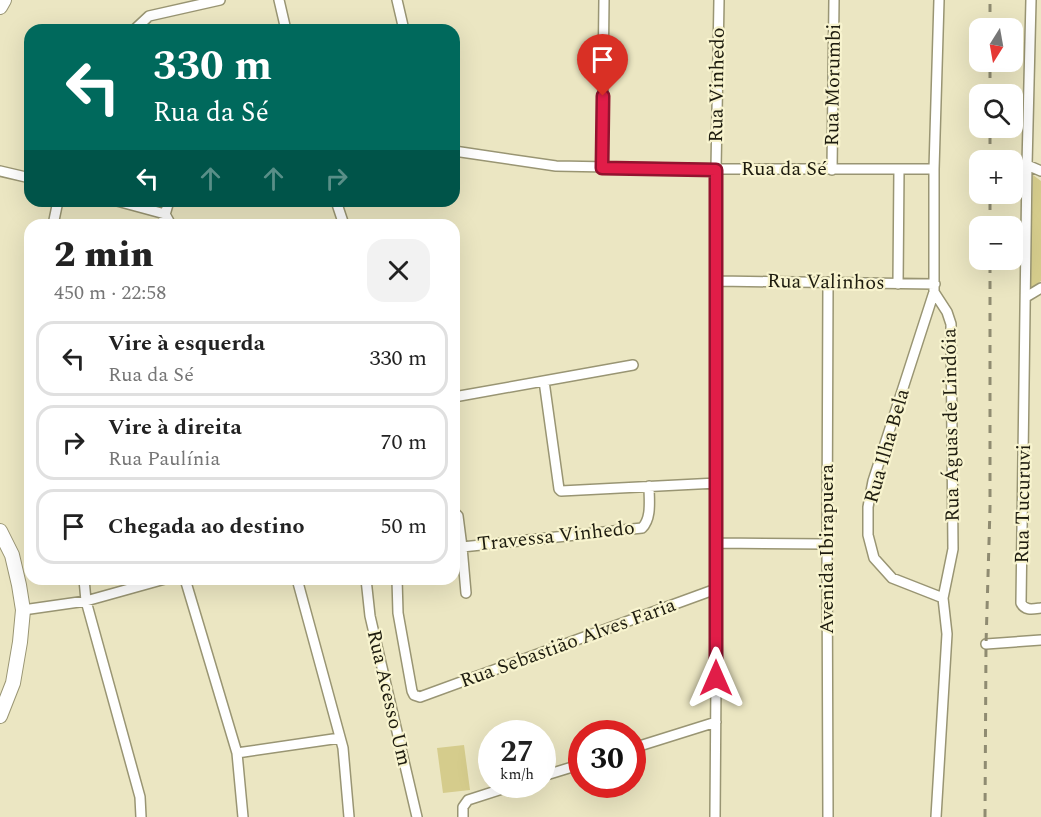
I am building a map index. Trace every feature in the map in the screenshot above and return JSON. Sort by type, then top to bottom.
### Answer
[{"type":"street","points":[[0,7],[4,0]]},
{"type":"street","points":[[140,24],[149,16],[220,0]]},
{"type":"street","points":[[279,0],[285,24]]},
{"type":"street","points":[[397,0],[403,24]]},
{"type":"street","points":[[602,168],[603,0]]},
{"type":"street","name":"Rua Vinhedo","points":[[715,817],[718,0]]},
{"type":"street","name":"Rua Morumbi","points":[[832,170],[834,0]]},
{"type":"street","name":"Rua Águas de Lindóia","points":[[936,817],[947,634],[943,598],[953,549],[951,324],[935,288],[934,169],[939,0]]},
{"type":"street","name":"Rua Tucuruvi","points":[[1031,0],[1021,603],[1026,609],[1041,608]]},
{"type":"street","name":"Rua da Sé","points":[[460,152],[556,166],[602,168],[934,169]]},
{"type":"street","points":[[1027,165],[1041,171]]},
{"type":"street","points":[[898,284],[899,169]]},
{"type":"street","points":[[0,171],[24,177]]},
{"type":"street","points":[[139,207],[165,214],[168,219]]},
{"type":"street","points":[[164,219],[167,207]]},
{"type":"street","name":"Rua Valinhos","points":[[717,281],[898,284],[935,288]]},
{"type":"street","name":"Avenida Ibirapuera","points":[[828,282],[826,544],[828,817]]},
{"type":"street","name":"Rua Ilha Bela","points":[[935,288],[873,481],[868,507],[868,535],[874,558],[892,578],[943,598]]},
{"type":"street","points":[[1026,297],[1041,288]]},
{"type":"street","points":[[460,396],[633,365]]},
{"type":"street","points":[[544,381],[559,489],[562,492],[717,483]]},
{"type":"street","name":"Travessa Vinhedo","points":[[462,547],[642,528],[648,519],[649,486]]},
{"type":"street","points":[[0,531],[12,555],[22,610],[20,642],[13,683],[0,716]]},
{"type":"street","name":"Travessa Vinhedo","points":[[460,532],[466,593]]},
{"type":"street","points":[[717,543],[826,544]]},
{"type":"street","points":[[85,585],[86,601],[140,797],[141,817]]},
{"type":"street","points":[[22,610],[86,601],[143,585]]},
{"type":"street","points":[[187,585],[237,753],[243,817]]},
{"type":"street","points":[[299,585],[343,748],[349,817]]},
{"type":"street","name":"Rua Acesso Um","points":[[367,585],[370,616],[417,817]]},
{"type":"street","name":"Rua Sebastião Alves Faria","points":[[397,585],[398,613],[412,691],[414,695],[420,697],[716,589]]},
{"type":"street","points":[[986,644],[1041,640]]},
{"type":"street","points":[[646,744],[716,722]]},
{"type":"street","points":[[237,753],[340,738]]},
{"type":"street","points":[[463,817],[464,807],[468,800],[478,797]]},
{"type":"shaded area","points":[[1033,175],[1041,181],[1041,281],[1030,289]]},
{"type":"shaded area","points":[[464,745],[470,790],[443,793],[437,748]]},
{"type":"railway","points":[[990,0],[990,18]]},
{"type":"railway","points":[[990,72],[990,84]]},
{"type":"railway","points":[[990,138],[990,150]]},
{"type":"railway","points":[[990,204],[990,216]]},
{"type":"railway","points":[[985,817],[990,508],[990,270]]},
{"type":"route","points":[[603,96],[602,168],[716,170],[716,678]]}]
